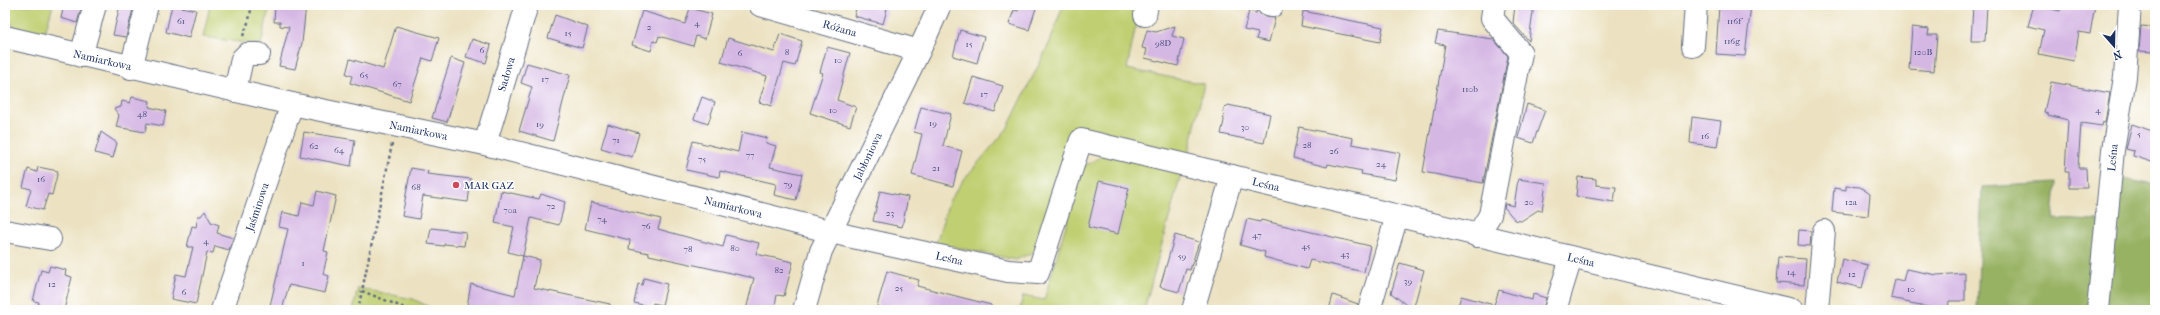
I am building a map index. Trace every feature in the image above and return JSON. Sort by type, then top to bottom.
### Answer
[{"type":"street","points":[[81,56],[96,5]]},
{"type":"street","points":[[131,68],[147,5]]},
{"type":"street","name":"Sadowa","points":[[485,144],[527,5]]},
{"type":"street","name":"Różana","points":[[760,5],[919,51]]},
{"type":"street","name":"Jabłoniowa","points":[[804,310],[821,251],[940,5]]},
{"type":"street","points":[[1477,236],[1490,215],[1521,53],[1492,18],[1494,5]]},
{"type":"street","points":[[1693,46],[1696,5]]},
{"type":"street","name":"Leśna","points":[[2098,310],[2113,150],[2125,77],[2130,5]]},
{"type":"street","name":"Namiarkowa","points":[[5,37],[131,68],[292,104],[485,144],[831,230]]},
{"type":"street","points":[[235,91],[242,59],[247,54],[259,54]]},
{"type":"street","name":"Jaśminowa","points":[[222,310],[292,104]]},
{"type":"street","name":"Leśna","points":[[831,230],[848,236],[1008,271],[1038,273],[1081,140],[1232,176],[1277,183],[1397,216],[1571,258],[1718,301],[1788,309]]},
{"type":"street","points":[[1193,310],[1232,176]]},
{"type":"street","points":[[1369,310],[1397,216]]},
{"type":"street","points":[[5,231],[50,239]]},
{"type":"street","points":[[1817,310],[1824,231]]},
{"type":"street","points":[[1556,310],[1571,258]]},
{"type":"path","points":[[241,40],[249,20],[252,5]]},
{"type":"path","points":[[358,310],[394,138]]},
{"type":"path","points":[[362,291],[410,310]]},
{"type":"green space","points":[[6,5],[53,5],[44,35],[16,30],[6,13]]},
{"type":"green space","points":[[210,5],[270,5],[261,45],[203,37]]},
{"type":"green space","points":[[1063,5],[1140,5],[1127,69],[1204,84],[1189,153],[1076,129],[1039,249],[1016,260],[936,243],[949,201],[965,178],[1007,129],[1050,42]]},
{"type":"green space","points":[[1107,153],[1182,170],[1144,310],[1020,310],[1023,296],[1044,300],[1083,167]]},
{"type":"green space","points":[[2117,178],[2155,185],[2155,310],[2104,310]]},
{"type":"green space","points":[[2056,183],[2053,219],[2099,221],[2089,310],[1977,310],[1982,187]]},
{"type":"green space","points":[[358,288],[413,299],[435,310],[387,310],[374,307],[373,310],[353,310]]},
{"type":"building","points":[[64,5],[82,5],[77,23],[61,18]]},
{"type":"building","points":[[120,5],[134,5],[126,37],[113,35]]},
{"type":"building","points":[[172,5],[196,10],[189,38],[166,32]]},
{"type":"building","points":[[275,5],[306,5],[302,43],[295,69],[279,66],[289,27],[280,26],[280,22],[274,22]]},
{"type":"building","points":[[857,5],[884,5],[883,8],[887,9],[883,24],[854,16]]},
{"type":"building","points":[[1020,5],[1037,5],[1029,30],[1009,24],[1014,10],[1018,11]]},
{"type":"building","points":[[1515,5],[1534,5],[1529,41],[1513,23]]},
{"type":"building","points":[[1719,5],[1751,5],[1745,56],[1716,54]]},
{"type":"building","points":[[1973,5],[1987,5],[1985,41],[1971,41]]},
{"type":"building","points":[[2034,5],[2060,11],[2061,5],[2095,5],[2090,34],[2079,32],[2074,61],[2039,54],[2044,30],[2028,26]]},
{"type":"building","points":[[690,8],[712,14],[705,39],[696,36],[693,46],[659,36],[657,42],[653,41],[651,51],[632,45],[642,11],[685,24]]},
{"type":"building","points":[[1257,10],[1265,17],[1275,18],[1269,42],[1256,39],[1258,33],[1244,30],[1249,11],[1256,13]]},
{"type":"building","points":[[1303,11],[1383,27],[1380,42],[1301,26]]},
{"type":"building","points":[[555,15],[588,27],[582,48],[548,38]]},
{"type":"building","points":[[396,26],[439,38],[432,61],[423,58],[409,101],[350,83],[352,76],[346,74],[350,59],[383,69]]},
{"type":"building","points":[[1175,26],[1172,36],[1184,39],[1178,66],[1145,58],[1147,49],[1142,48],[1147,30],[1156,32]]},
{"type":"building","points":[[2141,26],[2155,27],[2153,52],[2139,51]]},
{"type":"building","points":[[1912,27],[1929,29],[1928,35],[1937,35],[1934,71],[1909,69]]},
{"type":"building","points":[[960,30],[984,37],[977,63],[953,56]]},
{"type":"building","points":[[1438,31],[1493,39],[1508,56],[1483,183],[1423,172],[1445,45],[1435,43]]},
{"type":"building","points":[[780,34],[802,41],[795,66],[784,63],[771,106],[759,102],[767,76],[721,62],[728,38],[774,52]]},
{"type":"building","points":[[472,39],[491,45],[486,63],[466,57]]},
{"type":"building","points":[[827,47],[850,53],[837,100],[856,107],[850,126],[810,113],[823,73],[820,72]]},
{"type":"building","points":[[451,58],[465,63],[447,122],[432,118]]},
{"type":"building","points":[[527,63],[570,75],[553,141],[519,131],[532,87],[521,83]]},
{"type":"building","points":[[973,77],[1003,86],[995,112],[965,103]]},
{"type":"building","points":[[2051,82],[2110,93],[2105,123],[2103,122],[2102,126],[2081,123],[2078,168],[2086,168],[2087,188],[2069,188],[2069,172],[2065,172],[2068,120],[2048,115],[2048,113],[2044,112]]},
{"type":"building","points":[[132,97],[150,101],[149,107],[166,111],[163,126],[147,123],[145,132],[116,127],[119,115],[114,109],[121,107],[122,101],[130,103]]},
{"type":"building","points":[[702,97],[715,102],[708,124],[694,119]]},
{"type":"building","points":[[1527,104],[1545,110],[1533,143],[1518,138]]},
{"type":"building","points":[[1228,105],[1270,114],[1264,143],[1221,134],[1224,121],[1223,110]]},
{"type":"building","points":[[921,107],[951,114],[943,146],[962,151],[953,186],[912,175],[922,134],[914,132]]},
{"type":"building","points":[[1692,117],[1721,121],[1717,147],[1690,143]]},
{"type":"building","points":[[608,124],[639,133],[632,157],[601,148]]},
{"type":"building","points":[[2132,124],[2155,132],[2155,163],[2133,156],[2134,151],[2126,149]]},
{"type":"building","points":[[1299,127],[1353,138],[1352,144],[1400,153],[1395,180],[1361,174],[1362,171],[1328,164],[1327,167],[1293,158]]},
{"type":"building","points":[[101,132],[117,143],[113,158],[95,153]]},
{"type":"building","points":[[304,132],[355,140],[351,166],[300,156]]},
{"type":"building","points":[[742,132],[767,138],[766,143],[776,146],[770,167],[802,174],[796,200],[774,195],[776,184],[720,171],[719,177],[686,170],[693,141],[738,152]]},
{"type":"building","points":[[38,167],[58,171],[52,195],[48,194],[43,210],[26,206],[31,189],[23,187],[28,169],[37,172]]},
{"type":"building","points":[[411,168],[428,171],[427,174],[471,179],[468,202],[423,196],[419,219],[402,216]]},
{"type":"building","points":[[1578,177],[1596,179],[1596,185],[1616,187],[1614,202],[1576,196]]},
{"type":"building","points":[[1518,179],[1546,183],[1542,211],[1538,210],[1521,221],[1515,220],[1504,207],[1505,204],[1514,206]]},
{"type":"building","points":[[1099,181],[1129,188],[1118,234],[1088,227]]},
{"type":"building","points":[[1846,186],[1860,187],[1870,194],[1868,216],[1832,212],[1834,188],[1846,190]]},
{"type":"building","points":[[317,191],[336,196],[324,251],[328,252],[323,274],[329,276],[325,293],[289,285],[282,310],[269,310],[288,229],[279,227],[282,212],[299,216],[302,202],[314,205]]},
{"type":"building","points":[[501,191],[539,199],[541,194],[565,202],[559,225],[531,218],[523,256],[508,252],[514,227],[495,223]]},
{"type":"building","points":[[880,191],[908,197],[902,227],[873,221]]},
{"type":"building","points":[[591,202],[661,219],[658,229],[723,247],[726,235],[759,243],[756,254],[793,262],[784,296],[777,295],[774,310],[746,310],[754,278],[649,255],[649,253],[629,249],[630,240],[585,229]]},
{"type":"building","points":[[205,211],[211,222],[219,225],[217,233],[233,238],[229,250],[215,246],[213,253],[207,252],[196,304],[171,299],[176,274],[186,276],[193,247],[187,247],[192,226],[196,227],[198,216],[201,216]]},
{"type":"building","points":[[1247,219],[1260,222],[1261,220],[1370,246],[1364,272],[1310,260],[1307,269],[1264,257],[1265,252],[1240,245]]},
{"type":"building","points":[[431,228],[466,232],[464,246],[428,244]]},
{"type":"building","points":[[1799,230],[1811,231],[1810,246],[1798,245]]},
{"type":"building","points":[[1175,235],[1199,242],[1190,270],[1186,269],[1179,292],[1160,287]]},
{"type":"building","points":[[523,256],[540,260],[534,288],[610,304],[610,310],[481,310],[467,306],[471,284],[515,295]]},
{"type":"building","points":[[1778,257],[1806,259],[1804,285],[1776,283]]},
{"type":"building","points":[[1842,259],[1868,265],[1862,288],[1837,282]]},
{"type":"building","points":[[1400,263],[1424,270],[1413,310],[1391,293]]},
{"type":"building","points":[[50,266],[66,270],[65,275],[72,277],[64,310],[37,310],[39,302],[33,301],[41,270],[48,272]]},
{"type":"building","points":[[1906,269],[1937,275],[1965,273],[1965,301],[1949,301],[1948,310],[1944,310],[1910,304],[1910,302],[1891,298],[1895,279],[1903,281]]},
{"type":"building","points":[[887,271],[919,280],[917,286],[991,305],[991,310],[876,310]]},
{"type":"building","points":[[644,278],[667,284],[662,305],[653,303],[652,307],[634,303],[638,284],[642,285]]},
{"type":"building","points":[[1499,290],[1532,300],[1533,294],[1546,298],[1543,310],[1457,310],[1461,296],[1494,305]]},
{"type":"building","points":[[1333,295],[1358,304],[1357,310],[1329,310]]},
{"type":"place","name":"MAR GAZ","points":[[456,185]]}]
